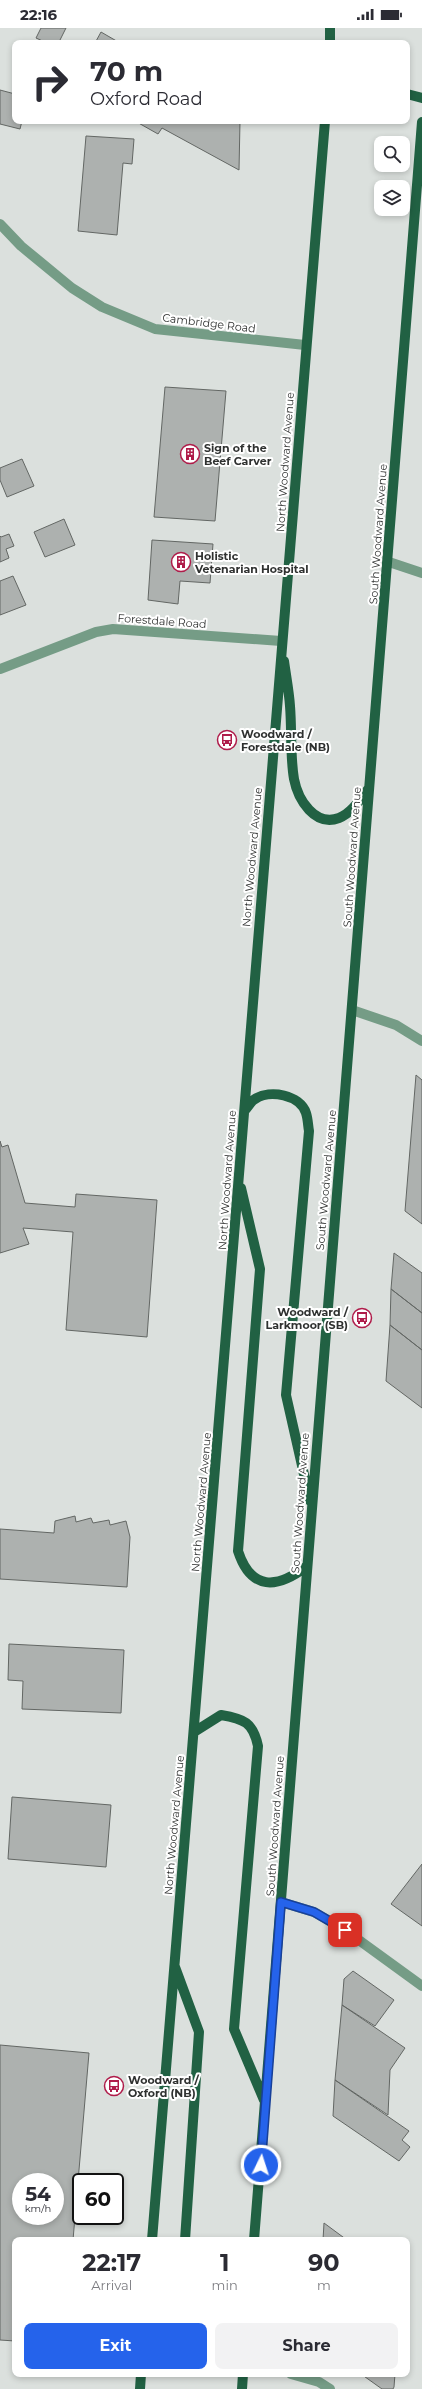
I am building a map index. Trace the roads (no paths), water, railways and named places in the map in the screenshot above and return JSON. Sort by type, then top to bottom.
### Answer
[{"type":"main road","points":[[330,28],[330,40]]},
{"type":"main road","points":[[410,95],[422,98]]},
{"type":"main road","name":"South Woodward Avenue","points":[[254,2237],[369,788],[389,562],[404,330],[422,122]]},
{"type":"main road","name":"North Woodward Avenue","points":[[152,2237],[239,1178],[281,641],[294,515],[305,345],[325,124]]},
{"type":"main road","points":[[281,641],[290,704],[294,780],[307,809],[315,815],[327,819],[339,818],[351,810],[369,788]]},
{"type":"main road","points":[[244,1110],[255,1099],[270,1093],[284,1095],[297,1102],[306,1112],[309,1131],[286,1395],[312,1510]]},
{"type":"main road","points":[[239,1178],[260,1269],[238,1551],[243,1567],[252,1577],[265,1582],[294,1576],[307,1566]]},
{"type":"main road","points":[[194,1732],[221,1715],[234,1717],[248,1723],[255,1731],[258,1746],[234,2029],[265,2102]]},
{"type":"main road","points":[[174,1963],[199,2032],[185,2237]]},
{"type":"main road","points":[[140,2389],[141,2377]]},
{"type":"main road","points":[[242,2389],[243,2377]]},
{"type":"street","name":"Cambridge Road","points":[[0,224],[21,246],[72,288],[102,307],[155,329],[305,345]]},
{"type":"street","points":[[389,562],[422,573]]},
{"type":"street","name":"Forestdale Road","points":[[0,669],[96,632],[112,629],[281,641]]},
{"type":"street","points":[[352,1010],[396,1025],[422,1041]]},
{"type":"street","points":[[281,1902],[314,1912],[345,1930],[422,1986]]},
{"type":"street","points":[[302,2377],[319,2382],[330,2389]]},
{"type":"place","name":"Sign of the Beef Carver","points":[[190,454]]},
{"type":"place","name":"Holistic Vetenarian Hospital","points":[[181,562]]},
{"type":"place","name":"Woodward / Forestdale (NB)","points":[[227,740]]},
{"type":"place","name":"Woodward / Larkmoor (SB)","points":[[362,1318]]},
{"type":"place","name":"Woodward / Oxford (NB)","points":[[114,2086]]}]
